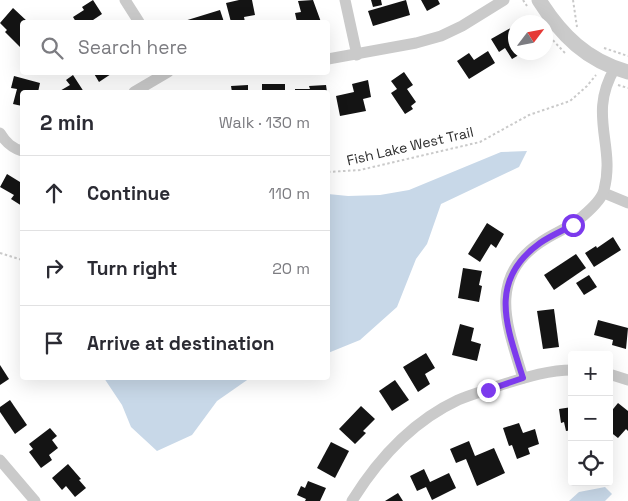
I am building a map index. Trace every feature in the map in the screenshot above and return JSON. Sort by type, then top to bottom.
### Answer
[{"type":"street","points":[[125,0],[138,20]]},
{"type":"street","points":[[345,0],[357,55]]},
{"type":"street","points":[[330,59],[416,43],[441,36],[462,26],[504,0]]},
{"type":"street","points":[[539,0],[558,29],[580,49],[592,57],[622,70]]},
{"type":"street","points":[[523,378],[505,314],[505,297],[510,280],[517,265],[528,252],[541,242],[573,225],[588,212],[604,193],[608,160],[602,125],[602,104],[608,80],[622,70]]},
{"type":"street","points":[[137,90],[163,75]]},
{"type":"street","points":[[0,133],[4,140],[14,149],[20,150]]},
{"type":"street","points":[[604,193],[628,203]]},
{"type":"street","points":[[352,501],[364,481],[383,458],[405,436],[431,416],[458,400],[523,378],[568,370]]},
{"type":"street","points":[[613,375],[628,380]]},
{"type":"street","points":[[0,460],[35,501]]},
{"type":"path","points":[[573,0],[578,30],[573,26]]},
{"type":"path","points":[[599,45],[628,56]]},
{"type":"path","name":"Fish Lake West Trail","points":[[330,172],[360,170],[480,142],[529,115],[570,101],[587,86],[596,74]]},
{"type":"path","points":[[0,253],[20,259]]},
{"type":"water","points":[[527,151],[519,167],[441,204],[427,244],[416,259],[397,307],[360,340],[330,352],[330,194],[348,196],[380,195],[409,190],[501,152]]},
{"type":"water","points":[[105,380],[247,380],[217,401],[192,435],[157,451],[131,427],[122,405]]},
{"type":"water","points":[[605,487],[612,494],[605,501],[569,501],[579,492]]},
{"type":"building","points":[[93,0],[102,14],[93,20],[75,20],[73,17],[84,10],[82,7]]},
{"type":"building","points":[[252,0],[255,15],[244,17],[245,20],[230,20],[226,3]]},
{"type":"building","points":[[313,0],[320,20],[297,20],[295,13],[301,12],[298,1]]},
{"type":"building","points":[[371,0],[381,0],[382,5],[373,7]]},
{"type":"building","points":[[406,0],[410,15],[373,26],[368,11]]},
{"type":"building","points":[[421,0],[438,0],[440,4],[427,11]]},
{"type":"building","points":[[13,8],[26,20],[20,20],[20,47],[5,32],[7,30],[0,23]]},
{"type":"building","points":[[220,10],[223,20],[188,20]]},
{"type":"building","points":[[508,29],[508,53],[505,48],[499,52],[491,39]]},
{"type":"building","points":[[488,51],[495,63],[469,79],[457,61],[469,53],[474,60]]},
{"type":"building","points":[[404,72],[413,85],[407,89],[416,102],[411,106],[413,109],[405,114],[391,93],[397,89],[391,81]]},
{"type":"building","points":[[73,75],[83,90],[61,90],[70,85],[66,80]]},
{"type":"building","points":[[95,75],[110,75],[99,82]]},
{"type":"building","points":[[14,76],[40,83],[38,90],[20,90],[20,106],[13,104],[17,89],[11,88]]},
{"type":"building","points":[[368,80],[371,97],[363,99],[366,111],[340,116],[336,96],[354,92],[352,84]]},
{"type":"building","points":[[262,84],[285,84],[285,90],[262,90]]},
{"type":"building","points":[[248,85],[248,90],[232,90],[231,86]]},
{"type":"building","points":[[326,85],[327,90],[295,90],[310,89],[309,86]]},
{"type":"building","points":[[7,174],[20,182],[20,205],[11,199],[14,195],[0,187]]},
{"type":"building","points":[[487,223],[504,234],[496,248],[491,244],[480,262],[468,254]]},
{"type":"building","points":[[613,237],[621,250],[594,267],[585,253],[596,246],[597,248]]},
{"type":"building","points":[[576,254],[586,268],[554,290],[544,275]]},
{"type":"building","points":[[463,268],[482,271],[479,285],[482,286],[479,302],[458,298]]},
{"type":"building","points":[[589,275],[597,287],[584,295],[576,283]]},
{"type":"building","points":[[554,309],[559,347],[543,349],[537,311]]},
{"type":"building","points":[[598,320],[628,328],[626,349],[612,345],[613,340],[594,335]]},
{"type":"building","points":[[460,324],[474,328],[471,341],[481,344],[477,361],[452,355]]},
{"type":"building","points":[[426,353],[435,368],[425,374],[430,384],[418,392],[403,367]]},
{"type":"building","points":[[0,365],[9,379],[0,385]]},
{"type":"building","points":[[395,380],[409,400],[392,411],[379,391]]},
{"type":"building","points":[[10,400],[27,425],[15,434],[0,412],[0,407]]},
{"type":"building","points":[[618,403],[628,411],[628,431],[626,429],[618,438],[613,434],[613,409]]},
{"type":"building","points":[[361,406],[375,419],[363,431],[366,433],[355,444],[339,429]]},
{"type":"building","points":[[568,408],[568,431],[566,431],[564,422],[561,423],[559,409]]},
{"type":"building","points":[[519,423],[523,433],[535,429],[539,444],[528,448],[530,454],[517,459],[512,445],[509,446],[503,428]]},
{"type":"building","points":[[50,428],[57,436],[52,440],[58,448],[49,455],[52,460],[41,468],[29,452],[33,449],[29,444]]},
{"type":"building","points":[[469,441],[475,456],[494,448],[505,473],[477,486],[466,459],[456,463],[450,449]]},
{"type":"building","points":[[331,442],[349,451],[335,478],[317,468]]},
{"type":"building","points":[[68,464],[86,488],[75,497],[66,486],[62,490],[52,478]]},
{"type":"building","points":[[424,469],[430,482],[449,473],[456,488],[432,500],[426,487],[417,491],[410,476]]},
{"type":"building","points":[[308,481],[326,488],[320,501],[305,501],[306,499],[297,495],[301,486],[305,488]]},
{"type":"building","points":[[398,493],[403,501],[385,501]]},
{"type":"route","points":[[488,390],[523,378],[505,314],[505,297],[517,265],[528,252],[541,242],[573,225]]}]
